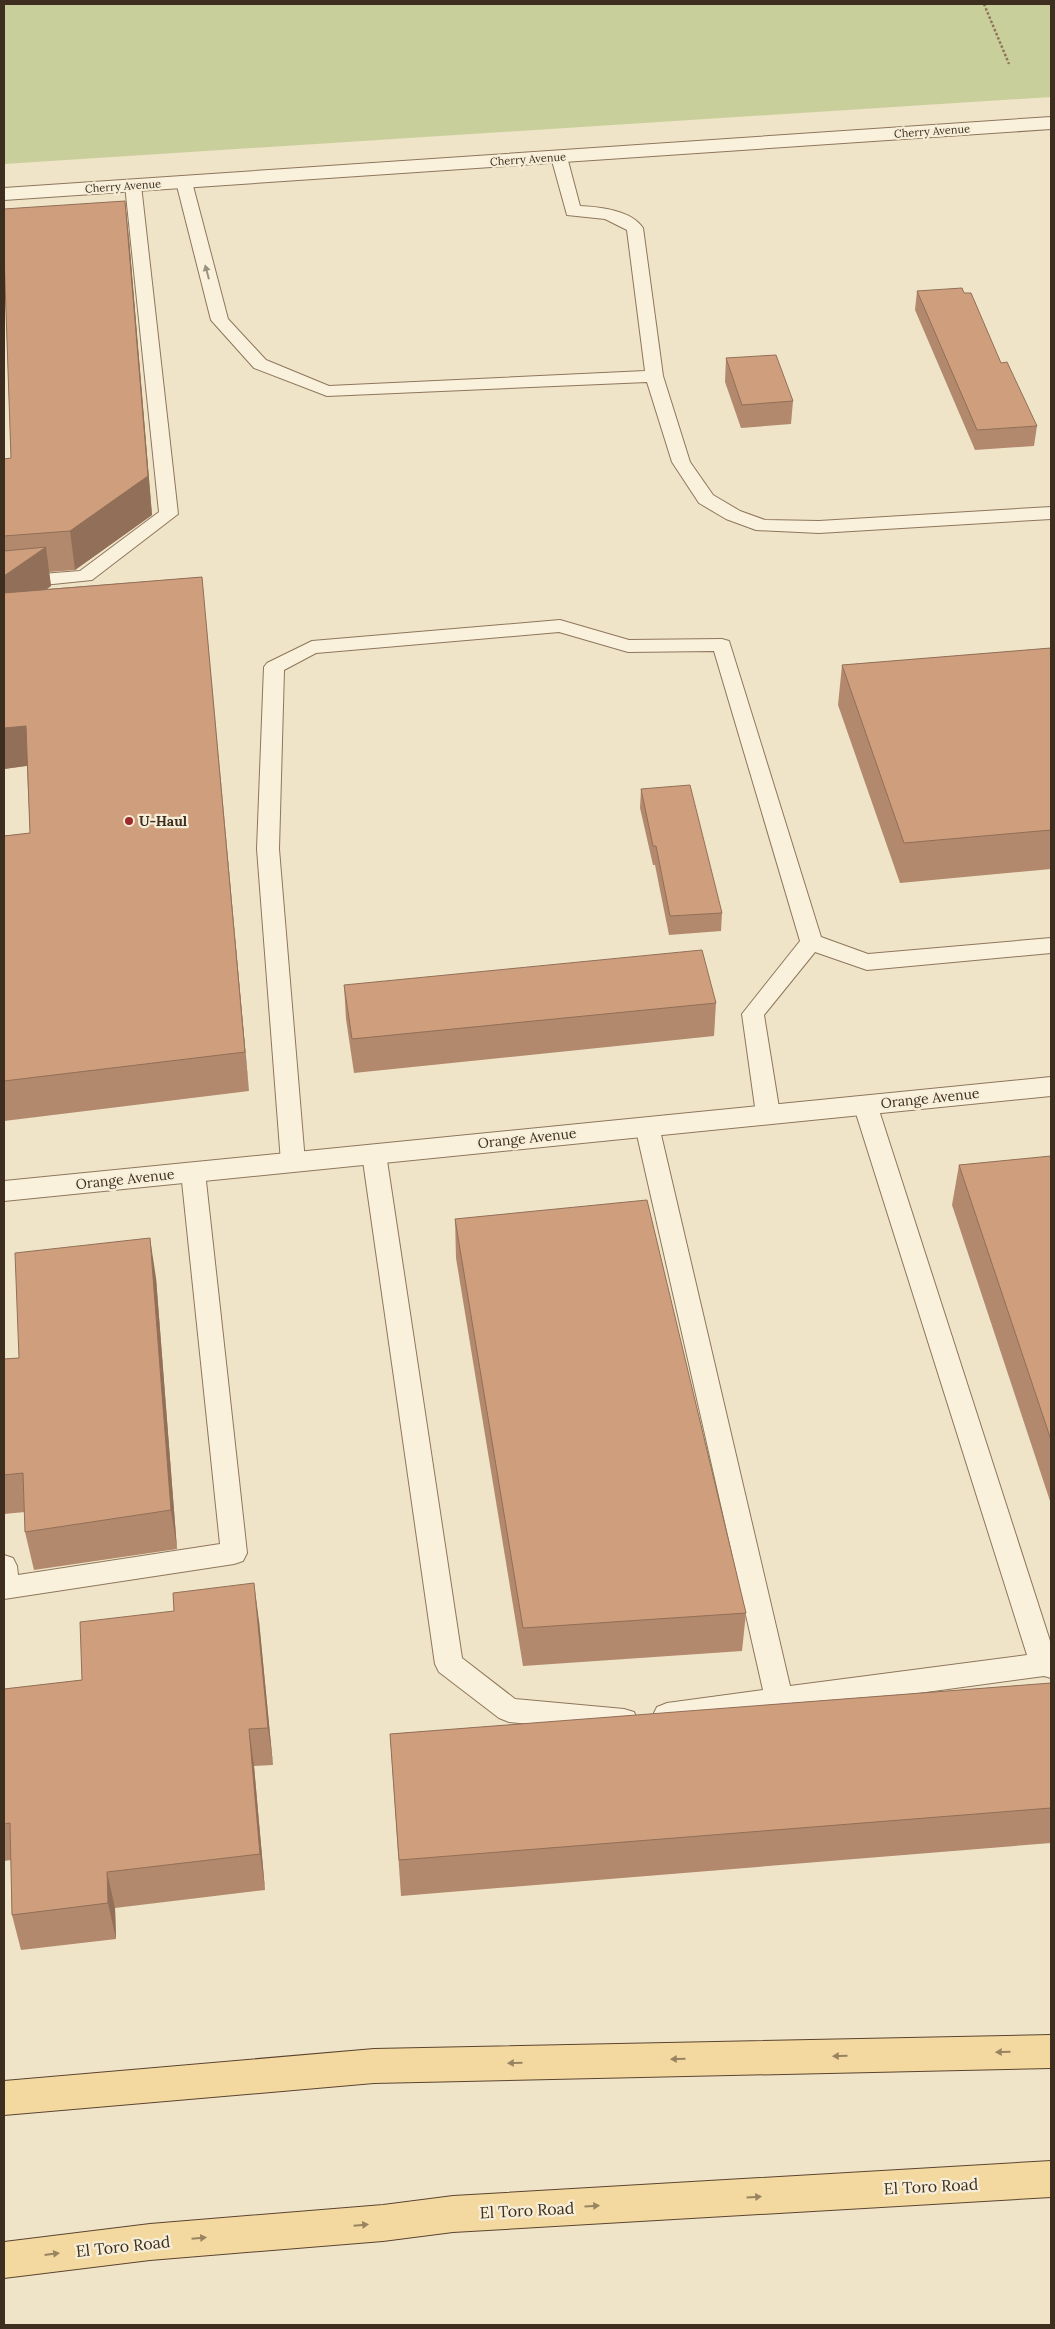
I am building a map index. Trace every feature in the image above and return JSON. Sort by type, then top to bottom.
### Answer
[{"type":"main road","points":[[4,2098],[374,2066],[1051,2051]]},
{"type":"main road","name":"El Toro Road","points":[[4,2260],[150,2242],[383,2223],[453,2214],[1051,2180]]},
{"type":"street","name":"Cherry Avenue","points":[[4,194],[1051,122]]},
{"type":"street","name":"Orange Avenue","points":[[4,1191],[1051,1086]]},
{"type":"lane","points":[[559,157],[573,211],[600,212],[622,218],[635,228],[654,376],[681,462],[706,499],[733,515],[763,526],[819,527],[960,520],[1051,513]]},
{"type":"lane","points":[[184,182],[220,320],[260,364],[326,392],[654,376]]},
{"type":"lane","points":[[4,583],[85,576],[169,514],[133,185]]},
{"type":"lane","points":[[293,1162],[268,849],[274,667],[312,647],[560,626],[628,646],[722,645],[812,942]]},
{"type":"lane","points":[[812,942],[867,962],[1051,946]]},
{"type":"lane","points":[[768,1114],[753,1014],[812,942]]},
{"type":"lane","points":[[374,1154],[449,1664],[509,1710],[618,1721],[1048,1665],[865,1104]]},
{"type":"lane","points":[[647,1126],[779,1700]]},
{"type":"lane","points":[[4,1566],[5,1588],[234,1553],[194,1172]]},
{"type":"path","points":[[984,4],[1009,64]]},
{"type":"green space","points":[[4,4],[1051,4],[1051,97],[4,164]]},
{"type":"building","points":[[125,201],[148,476],[70,531],[4,536],[4,459],[11,458],[4,209]]},
{"type":"building","points":[[962,288],[964,293],[971,293],[1001,363],[1007,362],[1037,426],[977,430],[917,291]]},
{"type":"building","points":[[776,355],[793,401],[742,405],[726,358]]},
{"type":"building","points":[[46,547],[4,576],[4,551]]},
{"type":"building","name":"U-Haul","points":[[202,577],[245,1052],[4,1081],[4,836],[30,833],[26,726],[4,728],[4,593]]},
{"type":"building","points":[[1051,648],[1051,830],[904,843],[842,665]]},
{"type":"building","points":[[690,785],[722,913],[670,916],[656,846],[653,846],[641,789]]},
{"type":"building","points":[[702,950],[716,1003],[352,1039],[344,985]]},
{"type":"building","points":[[1051,1156],[1051,1440],[959,1165]]},
{"type":"building","points":[[647,1200],[746,1613],[523,1628],[455,1219]]},
{"type":"building","points":[[150,1238],[171,1510],[25,1532],[23,1473],[4,1475],[4,1359],[19,1358],[15,1253]]},
{"type":"building","points":[[254,1583],[268,1728],[249,1729],[260,1854],[107,1872],[108,1903],[12,1915],[10,1823],[4,1824],[4,1689],[82,1680],[80,1622],[174,1611],[173,1593]]},
{"type":"building","points":[[1051,1683],[1051,1808],[399,1860],[390,1734]]},
{"type":"place","name":"U-Haul","points":[[129,821]]}]
